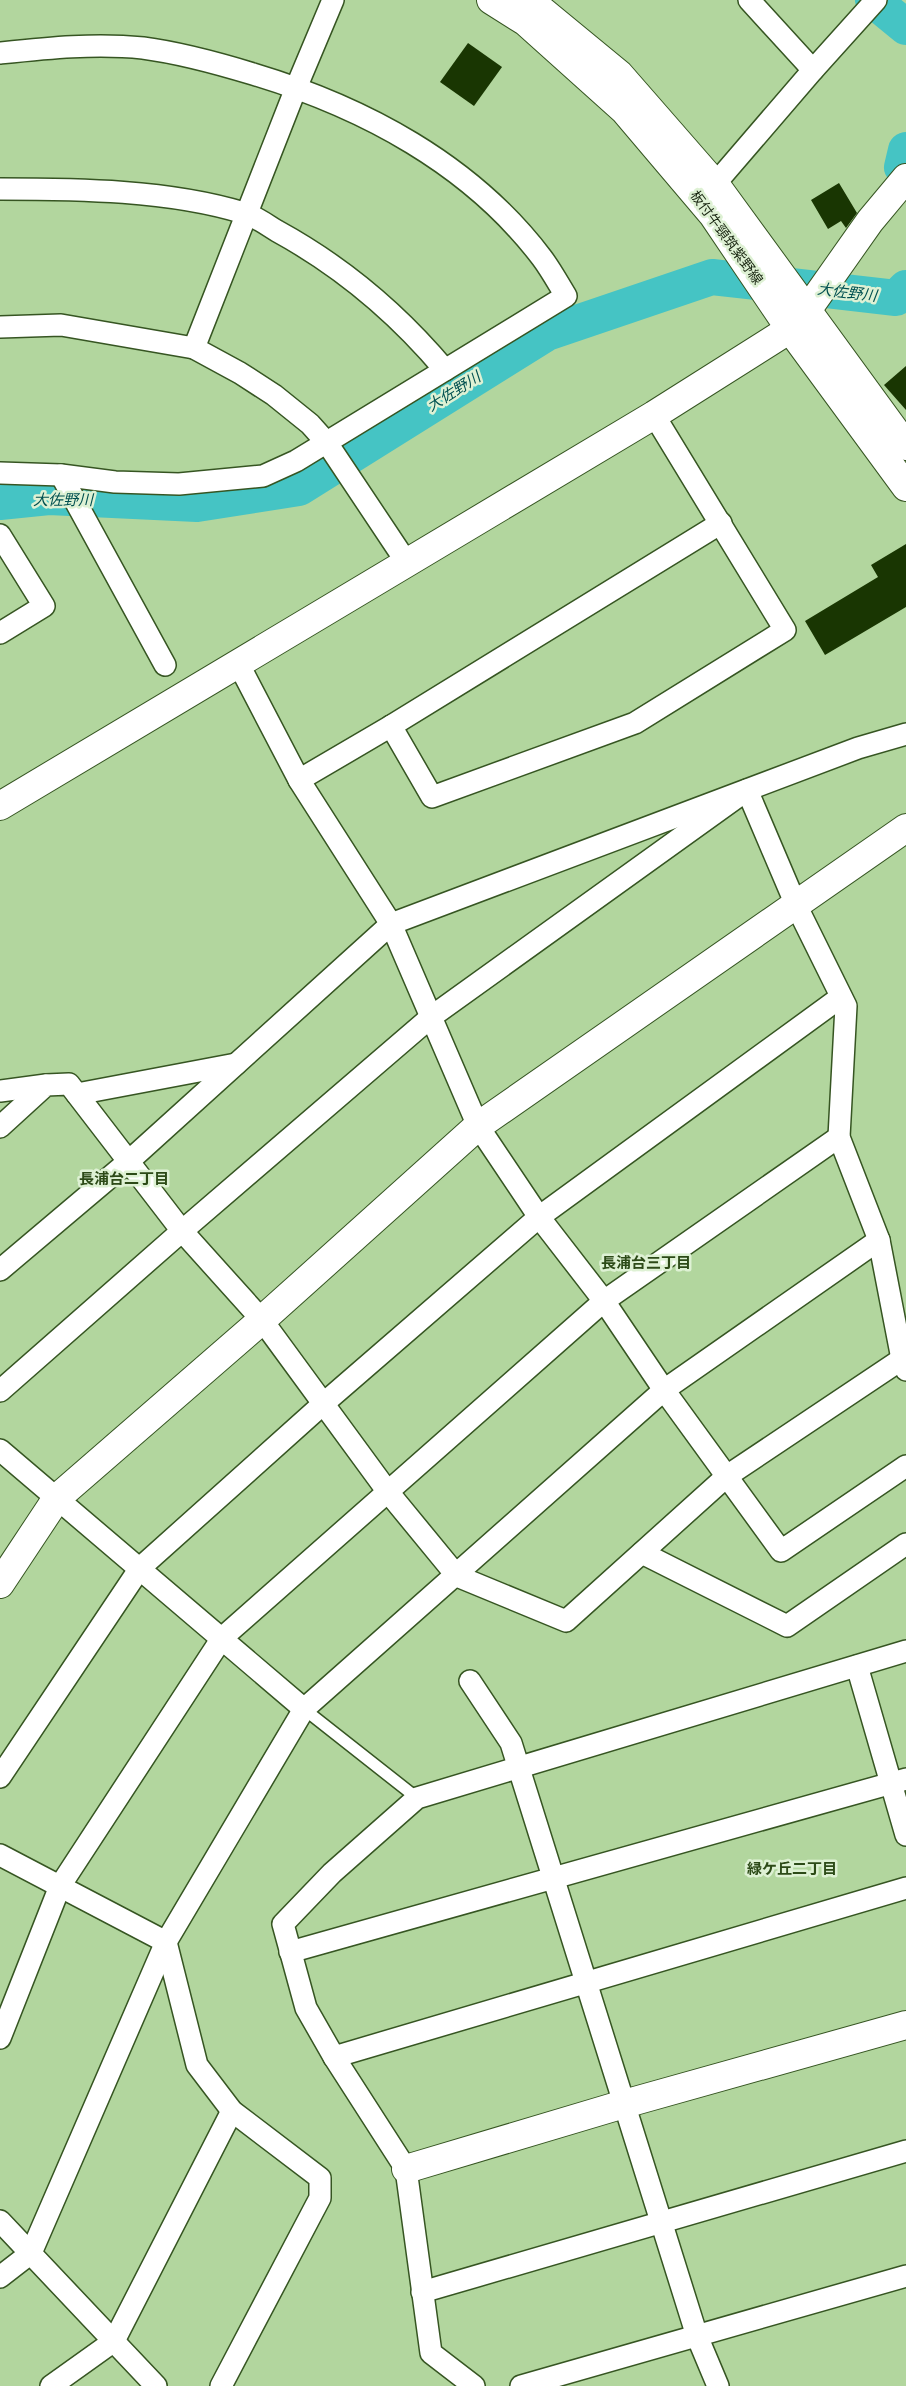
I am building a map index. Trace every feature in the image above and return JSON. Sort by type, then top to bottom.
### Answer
[{"type":"street","points":[[194,348],[246,213],[333,0]]},
{"type":"street","name":"板付牛頸筑紫野線","points":[[490,0],[526,22],[624,110],[713,215],[790,329],[906,487]]},
{"type":"street","name":"板付牛頸筑紫野線","points":[[529,0],[619,74],[715,184],[808,309],[906,446]]},
{"type":"street","points":[[749,0],[813,70]]},
{"type":"street","points":[[715,184],[876,0]]},
{"type":"street","points":[[0,53],[75,46],[143,48],[205,59],[296,88],[390,128],[432,156],[478,192],[513,225],[542,258],[566,296],[327,443],[296,461],[262,476],[179,484],[115,482],[62,475],[0,474]]},
{"type":"street","points":[[0,806],[654,415],[790,329],[808,309],[870,221],[906,178]]},
{"type":"street","points":[[0,189],[103,191],[159,197],[246,213],[290,238],[372,296],[416,335],[445,370]]},
{"type":"street","points":[[0,327],[61,325],[194,348],[240,373],[274,395],[310,424],[327,443],[407,564]]},
{"type":"street","points":[[391,726],[432,797],[635,722],[785,630],[654,415]]},
{"type":"street","points":[[62,475],[165,664]]},
{"type":"street","points":[[299,780],[391,726],[721,523]]},
{"type":"street","points":[[0,535],[44,606],[0,634]]},
{"type":"street","points":[[238,663],[299,780],[391,924],[478,1126],[539,1217],[604,1301],[664,1390],[781,1551],[906,1466]]},
{"type":"street","points":[[0,1270],[129,1161],[391,924],[858,748],[906,734]]},
{"type":"street","points":[[0,1090],[69,1084],[182,1231],[262,1320],[388,1492],[456,1576],[566,1620],[727,1476],[904,1364],[879,1240],[839,1136],[846,1006],[796,905],[747,790]]},
{"type":"street","points":[[0,1391],[182,1231],[431,1017],[747,790]]},
{"type":"street","points":[[0,1584],[57,1498],[262,1320],[478,1126],[906,828]]},
{"type":"street","points":[[0,1777],[140,1568],[323,1404],[539,1217],[842,997]]},
{"type":"street","points":[[77,1094],[236,1064]]},
{"type":"street","points":[[0,1127],[46,1085]]},
{"type":"street","points":[[0,2038],[60,1886],[222,1638],[604,1301],[839,1136]]},
{"type":"street","points":[[0,2277],[31,2253],[166,1942],[304,1709],[664,1390],[879,1240]]},
{"type":"street","points":[[0,1450],[304,1709]]},
{"type":"street","points":[[642,1553],[787,1626],[906,1544]]},
{"type":"street","points":[[474,2386],[431,2354],[406,2169],[334,2057],[306,2008],[283,1924],[332,1873],[417,1798],[906,1651]]},
{"type":"street","points":[[857,1666],[899,1781],[906,1835]]},
{"type":"street","points":[[470,1681],[511,1743],[698,2336],[718,2386]]},
{"type":"street","points":[[290,1952],[899,1781]]},
{"type":"street","points":[[0,1855],[166,1942],[196,2065],[232,2111],[320,2178],[320,2198],[221,2386]]},
{"type":"street","points":[[334,2057],[906,1888]]},
{"type":"street","points":[[406,2169],[624,2104],[906,2025]]},
{"type":"street","points":[[52,2386],[114,2341],[232,2111]]},
{"type":"street","points":[[422,2292],[906,2151]]},
{"type":"street","points":[[0,2221],[156,2386]]},
{"type":"street","points":[[521,2386],[906,2276]]},
{"type":"lane","points":[[304,1709],[417,1798]]},
{"type":"building","points":[[468,43],[502,67],[474,106],[440,82]]},
{"type":"building","points":[[839,183],[857,213],[846,228],[841,221],[828,229],[811,200]]},
{"type":"building","points":[[906,366],[906,410],[884,385]]},
{"type":"building","points":[[906,544],[906,607],[825,655],[805,621],[878,577],[871,565]]},
{"type":"waterway","name":"大佐野川","points":[[873,0],[906,27]]},
{"type":"waterway","name":"大佐野川","points":[[906,150],[902,167],[906,171]]},
{"type":"waterway","name":"大佐野川","points":[[0,502],[49,497],[197,504],[299,488],[547,333],[712,277],[896,298],[906,288]]},
{"type":"district","name":"長浦台二丁目","points":[[124,1179]]},
{"type":"district","name":"長浦台三丁目","points":[[646,1263]]},
{"type":"district","name":"緑ケ丘二丁目","points":[[792,1869]]}]
